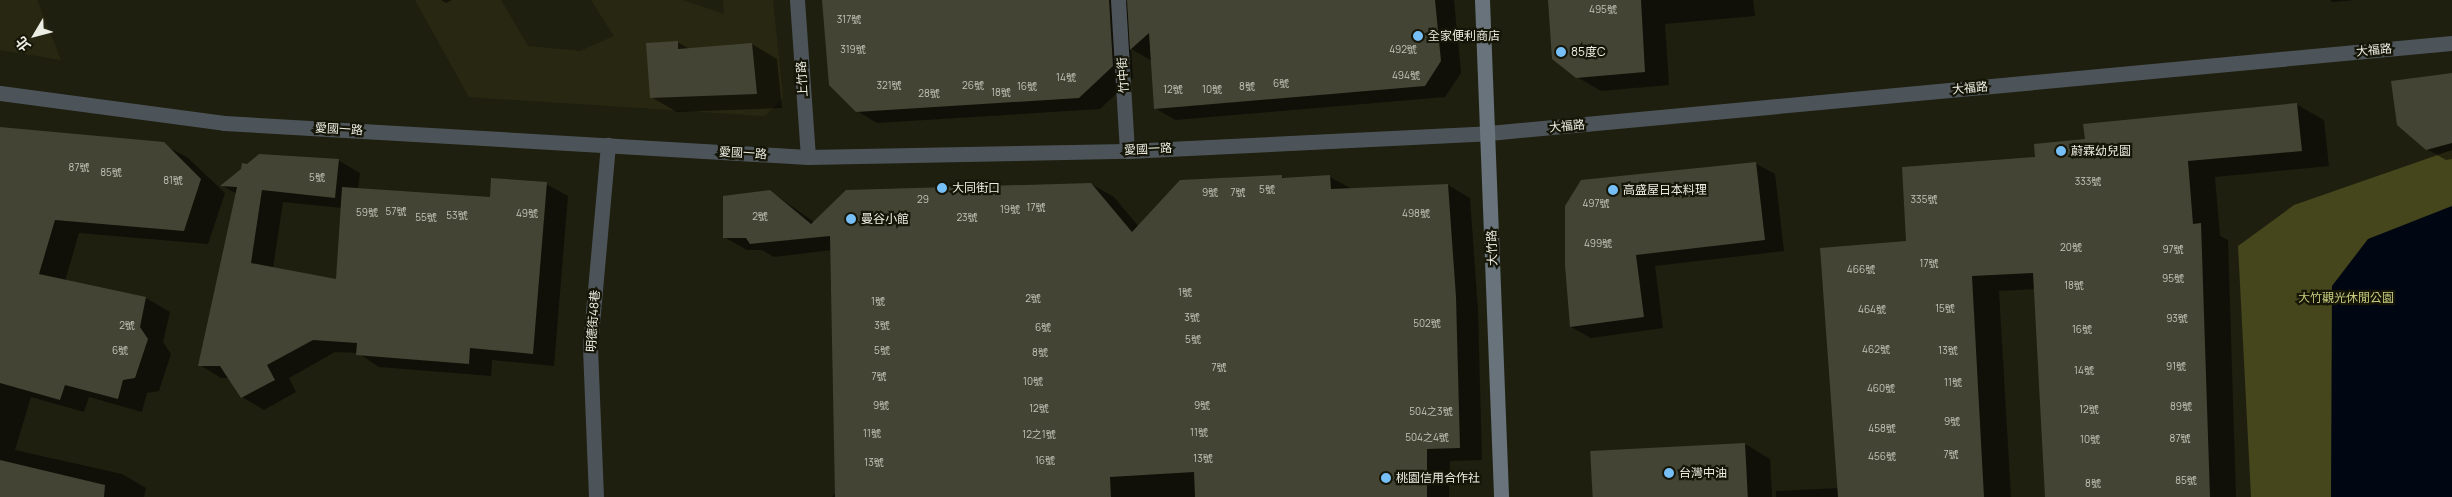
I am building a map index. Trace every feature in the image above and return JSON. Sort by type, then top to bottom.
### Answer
[{"type":"main road","name":"大竹路","points":[[1482,0],[1489,133],[1501,497]]},
{"type":"street","name":"上竹路","points":[[797,0],[808,157]]},
{"type":"street","name":"竹中街","points":[[1118,0],[1127,150]]},
{"type":"street","name":"大福路","points":[[1489,133],[2452,43]]},
{"type":"street","name":"愛國一路","points":[[0,93],[224,123],[808,157],[1127,150],[1489,133]]},
{"type":"street","name":"明德街48巷","points":[[596,497],[590,346],[608,145]]},
{"type":"shaded area","points":[[0,0],[37,0],[61,60],[0,50]]},
{"type":"shaded area","points":[[415,0],[501,0],[528,46],[580,51],[614,36],[591,0],[682,0],[724,14],[723,0],[773,0],[783,98],[765,116],[469,97]]},
{"type":"shaded area","points":[[2452,206],[2452,497],[2331,497],[2332,286],[2368,239]]},
{"type":"green space","name":"大竹觀光休閒公園","points":[[2452,150],[2452,497],[2251,497],[2238,246],[2294,205]]},
{"type":"building","points":[[822,0],[1109,0],[1113,66],[1079,98],[856,112],[829,85]]},
{"type":"building","points":[[1127,0],[1435,0],[1441,61],[1425,86],[1154,109],[1149,33],[1130,50]]},
{"type":"building","points":[[1548,0],[1641,0],[1645,72],[1576,78],[1552,59]]},
{"type":"building","points":[[678,41],[678,49],[752,43],[757,94],[650,98],[646,43]]},
{"type":"building","points":[[2452,73],[2452,143],[2426,150],[2397,125],[2391,81]]},
{"type":"building","points":[[2297,103],[2302,151],[2188,161],[2193,224],[2201,223],[2210,497],[2045,497],[2033,273],[1972,276],[1984,497],[1838,497],[1820,248],[1906,241],[1902,167],[2035,157],[2034,144],[2085,139],[2083,124]]},
{"type":"building","points":[[0,127],[164,142],[201,179],[184,231],[55,220],[39,274],[146,297],[140,327],[148,339],[135,378],[123,380],[118,399],[65,385],[60,400],[0,383]]},
{"type":"building","points":[[259,154],[339,159],[335,198],[262,190],[251,263],[336,279],[342,187],[490,197],[491,178],[547,182],[533,354],[470,348],[469,364],[356,355],[357,343],[313,340],[267,365],[275,380],[241,398],[220,366],[198,366],[237,187],[220,186],[241,169],[242,163],[247,164]]},
{"type":"building","points":[[1756,162],[1765,240],[1636,255],[1644,317],[1570,327],[1565,265],[1565,206],[1581,180]]},
{"type":"building","points":[[1282,175],[1282,178],[1330,175],[1331,189],[1448,184],[1456,297],[1460,448],[1427,449],[1427,497],[1195,497],[1194,472],[1110,477],[1111,497],[835,497],[830,236],[750,244],[746,238],[723,238],[723,196],[770,190],[811,224],[846,190],[1091,183],[1132,232],[1180,180]]},
{"type":"building","name":"台灣中油","points":[[1745,443],[1748,497],[1593,497],[1590,451]]},
{"type":"building","points":[[0,460],[105,485],[104,497],[0,497]]},
{"type":"place","name":"全家便利商店","points":[[1418,36]]},
{"type":"place","name":"85度C","points":[[1561,52]]},
{"type":"place","name":"蔚霖幼兒園","points":[[2061,151]]},
{"type":"place","name":"大同街口","points":[[942,188]]},
{"type":"place","name":"高盛屋日本料理","points":[[1613,190]]},
{"type":"place","name":"曼谷小館","points":[[851,219]]},
{"type":"place","name":"台灣中油","points":[[1669,473]]},
{"type":"place","name":"桃園信用合作社","points":[[1386,478]]}]
